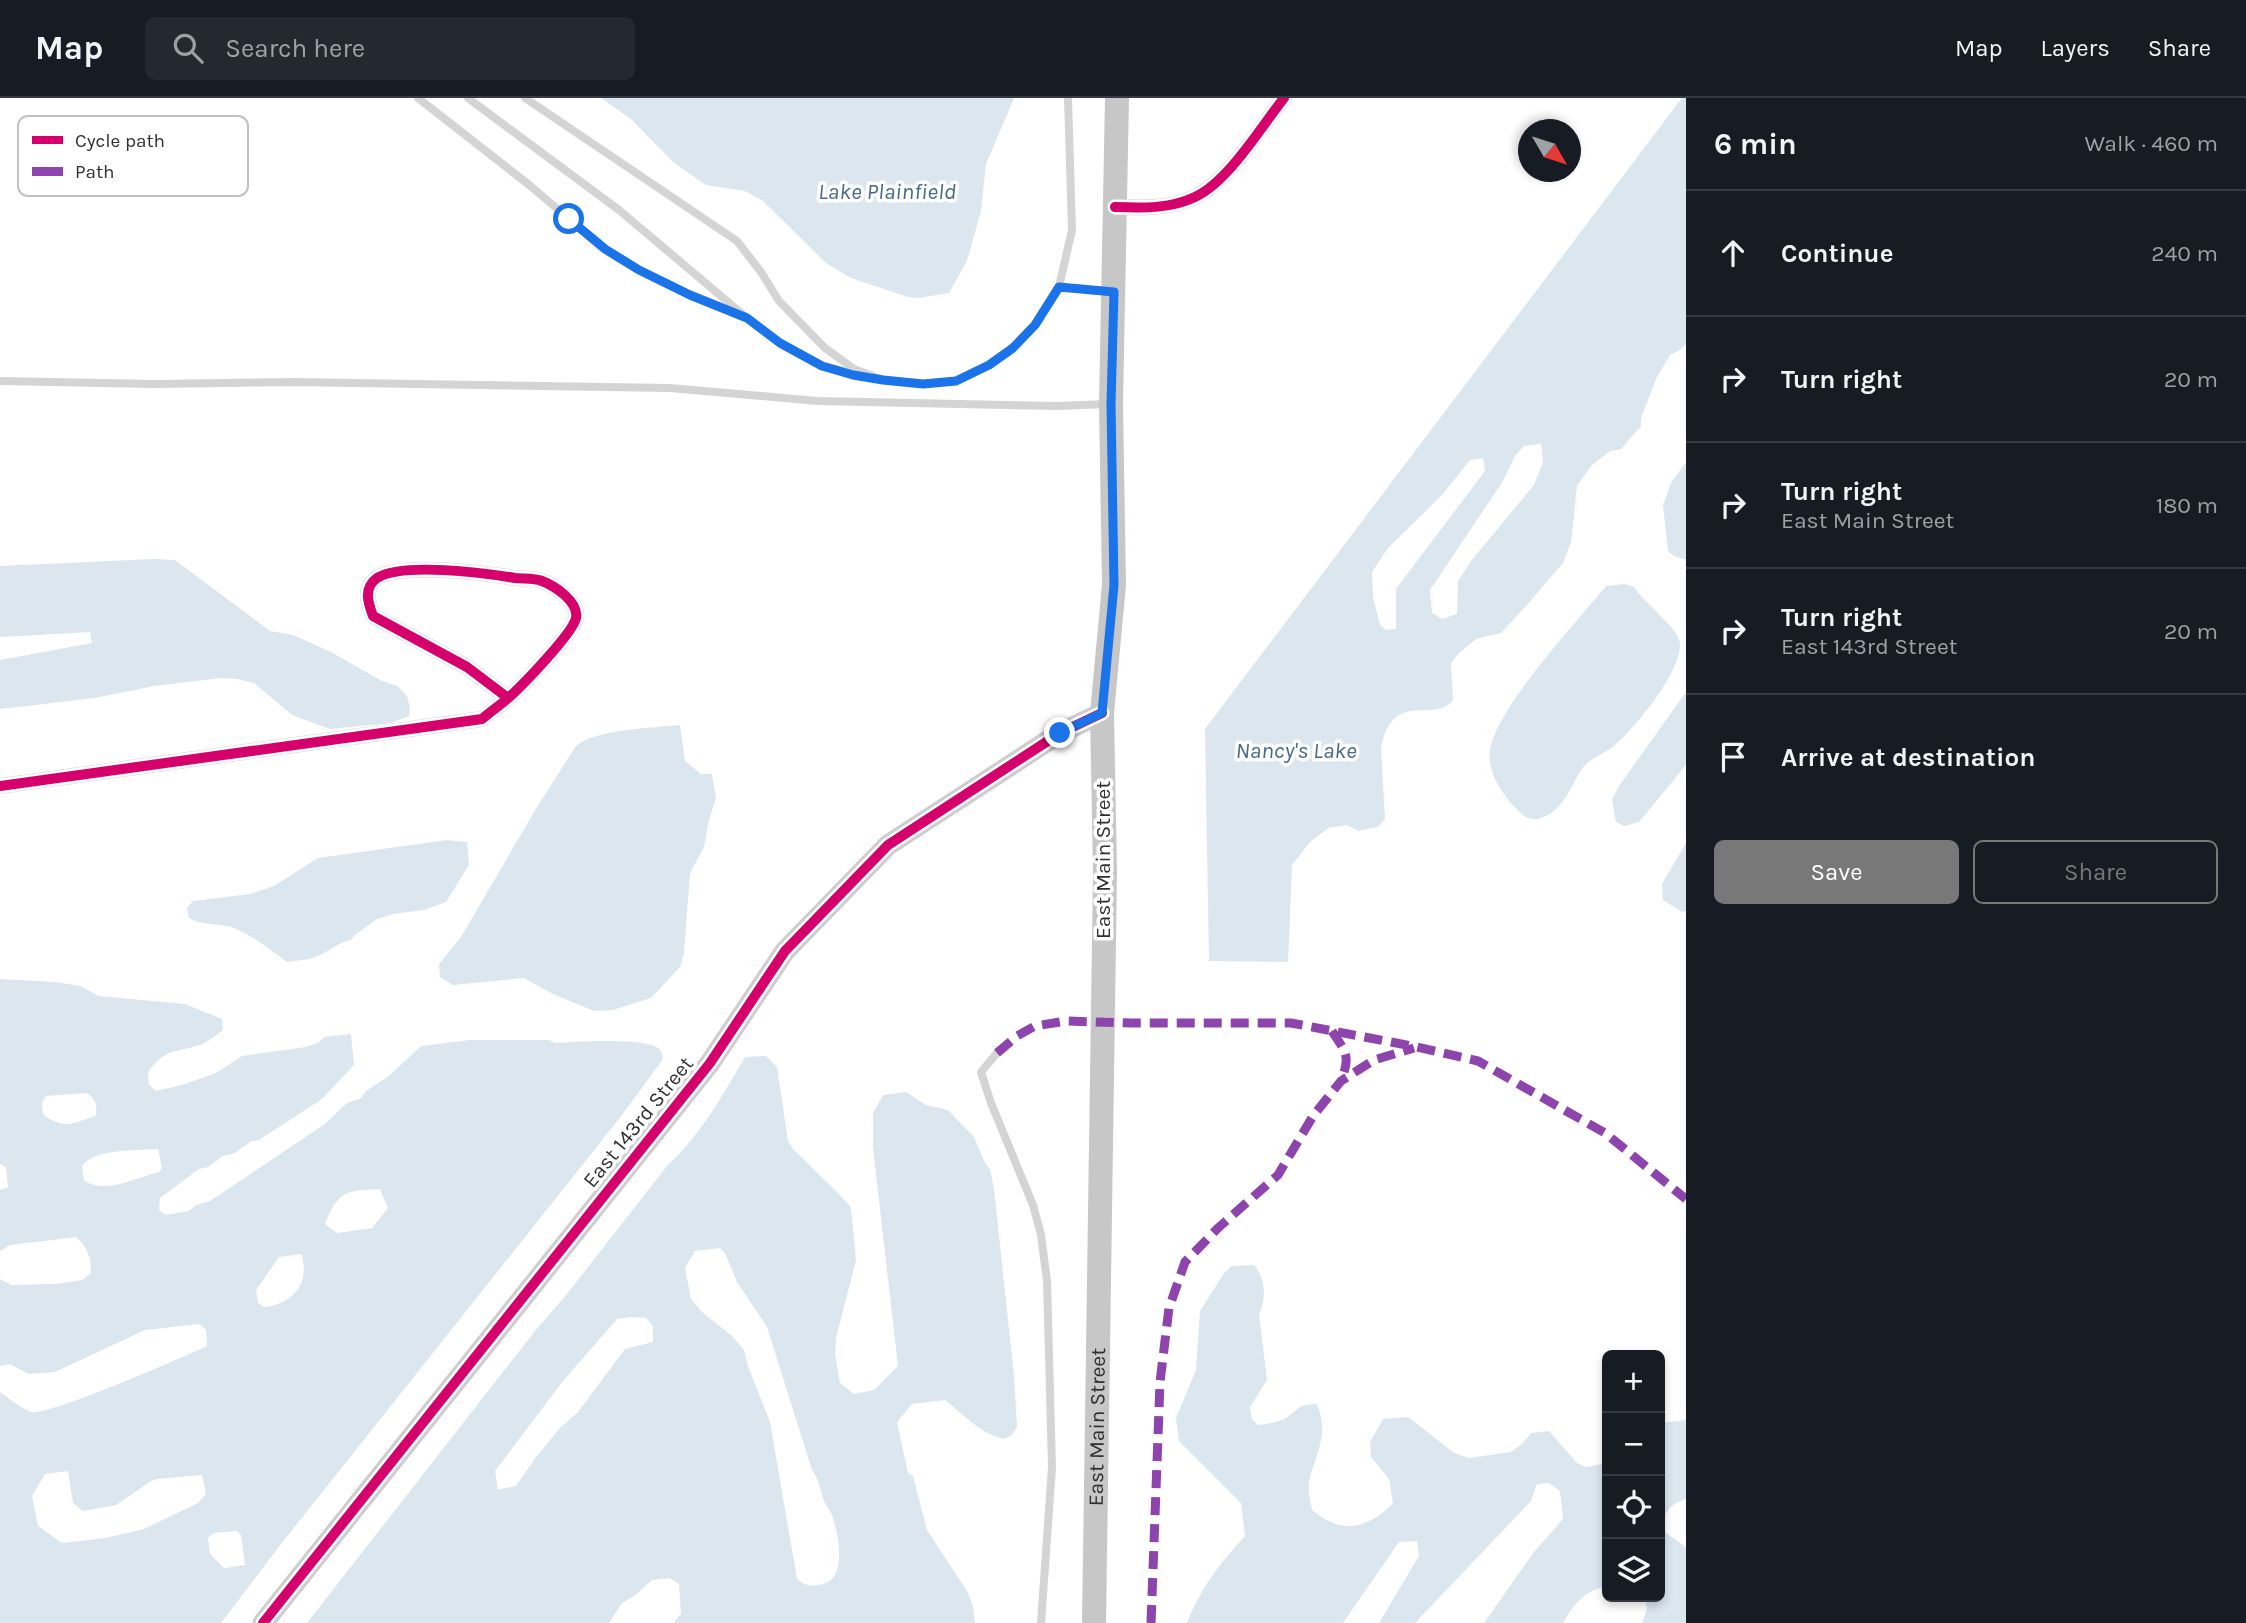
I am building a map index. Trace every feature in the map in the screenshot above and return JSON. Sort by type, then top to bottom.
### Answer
[{"type":"main road","name":"East Main Street","points":[[1094,1623],[1105,872],[1102,713],[1114,585],[1111,404],[1117,98]]},
{"type":"street","points":[[1115,206],[1150,208],[1194,198],[1222,178],[1284,98]]},
{"type":"street","points":[[0,786],[482,719],[508,698],[569,633],[576,617],[575,606],[542,581],[460,570],[397,571],[377,578],[368,589],[367,601],[373,616],[467,667],[508,698]]},
{"type":"street","name":"East 143rd Street","points":[[263,1623],[710,1063],[785,951],[888,845],[1060,733],[1102,713]]},
{"type":"lane","points":[[418,98],[528,184],[605,249],[639,270],[690,295],[747,318]]},
{"type":"lane","points":[[468,98],[618,210],[780,343],[822,366],[853,375],[923,384],[956,381],[989,365],[1013,348],[1035,325],[1059,287],[1072,230],[1069,98]]},
{"type":"lane","points":[[525,98],[737,241],[779,301],[825,348],[854,369],[883,380]]},
{"type":"lane","points":[[1059,287],[1114,292]]},
{"type":"lane","points":[[0,381],[670,388],[818,401],[1056,406],[1111,404]]},
{"type":"lane","points":[[997,1053],[981,1072],[1033,1205],[1048,1280],[1052,1467],[1041,1623]]},
{"type":"water","name":"Lake Plainfield","points":[[601,98],[1014,98],[986,164],[981,211],[967,261],[949,293],[918,298],[851,278],[826,263],[762,200],[745,191],[706,185],[673,162],[631,119]]},
{"type":"water","name":"Nancy's Lake","points":[[1682,98],[1686,98],[1686,344],[1670,355],[1657,377],[1641,418],[1641,426],[1621,449],[1610,451],[1591,466],[1577,486],[1571,542],[1563,563],[1501,633],[1476,639],[1459,653],[1451,663],[1453,700],[1445,707],[1435,710],[1403,713],[1394,719],[1386,731],[1381,750],[1385,819],[1378,827],[1358,831],[1347,825],[1328,828],[1310,842],[1292,865],[1288,962],[1209,961],[1205,729]],"holes":[[[1541,444],[1543,462],[1534,485],[1471,561],[1458,581],[1457,614],[1442,619],[1432,613],[1430,590],[1503,481],[1515,456],[1524,446]],[[1483,458],[1485,471],[1396,589],[1396,629],[1386,630],[1380,625],[1373,597],[1372,572],[1388,548],[1442,495],[1470,460]]]},
{"type":"water","points":[[1686,462],[1686,559],[1676,557],[1668,551],[1663,505],[1671,483]]},
{"type":"water","points":[[175,560],[270,631],[293,635],[397,686],[407,696],[409,716],[391,723],[330,729],[292,715],[254,683],[221,678],[154,686],[95,698],[0,709],[0,660],[92,643],[90,632],[0,637],[0,566]]},
{"type":"water","points":[[1624,584],[1634,587],[1678,638],[1680,644],[1673,670],[1634,725],[1615,745],[1584,766],[1562,803],[1541,818],[1528,818],[1517,810],[1507,797],[1492,771],[1490,750],[1496,732],[1507,711],[1539,666],[1606,586]]},
{"type":"water","points":[[1686,692],[1686,765],[1639,822],[1624,826],[1616,822],[1612,800],[1619,786]]},
{"type":"water","points":[[680,725],[685,761],[701,774],[712,774],[716,798],[704,847],[690,873],[684,953],[680,967],[651,998],[613,1010],[594,1011],[524,978],[453,985],[440,977],[439,964],[461,937],[576,746],[585,740],[611,733]]},
{"type":"water","points":[[447,840],[467,842],[469,865],[446,902],[424,910],[377,919],[351,940],[312,958],[287,962],[241,931],[189,918],[187,908],[193,901],[250,894],[274,886],[318,858]]},
{"type":"water","points":[[1686,843],[1686,911],[1682,912],[1663,900],[1662,884]]},
{"type":"water","points":[[0,979],[55,982],[80,986],[99,996],[185,1004],[222,1019],[223,1030],[209,1040],[171,1052],[154,1064],[148,1072],[149,1085],[156,1091],[216,1073],[242,1056],[306,1047],[325,1037],[351,1034],[354,1065],[322,1099],[259,1140],[251,1141],[235,1153],[223,1156],[208,1167],[199,1169],[160,1198],[159,1210],[166,1215],[189,1211],[196,1205],[210,1201],[325,1124],[347,1103],[360,1099],[366,1091],[389,1076],[421,1046],[470,1040],[625,1042],[652,1045],[660,1050],[663,1059],[622,1115],[221,1623],[0,1623],[0,1392],[28,1411],[43,1411],[117,1385],[207,1346],[206,1330],[199,1324],[145,1330],[55,1372],[28,1374],[10,1364],[0,1366],[0,1279],[11,1285],[56,1284],[82,1280],[91,1273],[88,1253],[76,1237],[10,1245],[0,1251],[0,1190],[8,1187],[6,1167],[0,1164]],"holes":[[[86,1093],[95,1102],[96,1116],[69,1124],[51,1120],[43,1115],[42,1102],[46,1096]],[[158,1149],[162,1168],[159,1172],[112,1185],[93,1185],[84,1181],[82,1166],[88,1160],[117,1151]],[[380,1189],[388,1208],[372,1228],[337,1233],[325,1224],[330,1213],[345,1194]],[[302,1254],[304,1272],[301,1283],[288,1298],[264,1307],[258,1303],[256,1290],[279,1257]],[[68,1471],[73,1503],[83,1511],[116,1505],[157,1479],[202,1475],[206,1494],[198,1503],[144,1529],[105,1538],[62,1543],[38,1526],[32,1496],[45,1474]],[[237,1531],[241,1535],[245,1565],[224,1568],[210,1554],[208,1538],[213,1533]]]},
{"type":"water","points":[[766,1056],[777,1067],[788,1141],[850,1206],[856,1260],[836,1338],[835,1354],[840,1383],[854,1394],[874,1390],[898,1366],[873,1148],[873,1113],[883,1095],[906,1092],[926,1105],[948,1110],[974,1137],[990,1169],[1014,1376],[1017,1427],[1012,1435],[1004,1439],[996,1437],[973,1423],[945,1400],[912,1404],[897,1422],[908,1473],[913,1476],[927,1530],[967,1591],[975,1623],[674,1623],[681,1613],[679,1584],[670,1578],[652,1580],[622,1603],[609,1623],[307,1623],[535,1331],[700,1128],[745,1057]],"holes":[[[720,1248],[725,1253],[737,1282],[767,1327],[812,1470],[832,1515],[837,1533],[838,1564],[831,1580],[823,1584],[809,1585],[797,1579],[770,1422],[744,1350],[691,1299],[685,1268],[695,1251]],[[646,1318],[653,1326],[653,1342],[625,1349],[578,1412],[559,1429],[516,1486],[498,1490],[495,1471],[563,1381],[617,1319]]]},
{"type":"water","points":[[1254,1265],[1261,1276],[1264,1289],[1259,1314],[1267,1380],[1250,1407],[1252,1419],[1258,1425],[1273,1423],[1286,1418],[1302,1406],[1317,1404],[1321,1415],[1322,1435],[1309,1485],[1312,1510],[1333,1523],[1354,1526],[1374,1519],[1393,1503],[1389,1479],[1371,1457],[1370,1442],[1383,1419],[1411,1419],[1454,1453],[1469,1458],[1511,1452],[1531,1433],[1549,1431],[1577,1463],[1586,1467],[1602,1464],[1602,1588],[1586,1594],[1563,1623],[1484,1623],[1534,1552],[1563,1519],[1560,1491],[1549,1483],[1537,1484],[1531,1501],[1415,1623],[1379,1623],[1419,1556],[1417,1541],[1399,1542],[1343,1623],[1187,1623],[1212,1577],[1245,1536],[1241,1503],[1179,1441],[1176,1418],[1196,1370],[1200,1311],[1225,1272],[1232,1266]]},
{"type":"water","points":[[1686,1420],[1686,1499],[1675,1503],[1665,1518],[1665,1476],[1665,1422]]},
{"type":"water","points":[[1665,1532],[1686,1547],[1686,1623],[1642,1623],[1647,1609],[1646,1602],[1665,1602]]},
{"type":"marked path","points":[[997,1053],[1017,1036],[1035,1026],[1066,1021],[1291,1023],[1417,1047],[1478,1061],[1605,1133],[1686,1199]]},
{"type":"marked path","points":[[1332,1031],[1346,1054],[1341,1081]]},
{"type":"marked path","points":[[1151,1623],[1160,1382],[1169,1308],[1185,1262],[1218,1228],[1278,1175],[1313,1116],[1341,1081],[1374,1060],[1414,1048]]},
{"type":"cycle path","points":[[1115,207],[1166,206],[1185,201],[1207,190],[1232,167],[1284,98]]},
{"type":"cycle path","points":[[0,786],[482,719],[507,699],[534,672],[557,647],[576,618],[574,606],[565,595],[539,580],[444,570],[389,573],[377,578],[368,591],[373,616],[467,667],[508,698]]},
{"type":"cycle path","points":[[263,1623],[710,1063],[785,951],[888,845],[1060,733],[1102,713]]},
{"type":"route","points":[[569,219],[605,249],[639,270],[690,295],[747,318],[780,343],[822,366],[883,380],[923,384],[956,381],[989,365],[1013,348],[1035,325],[1059,287],[1114,292],[1111,404],[1114,585],[1102,713],[1060,733]]}]
